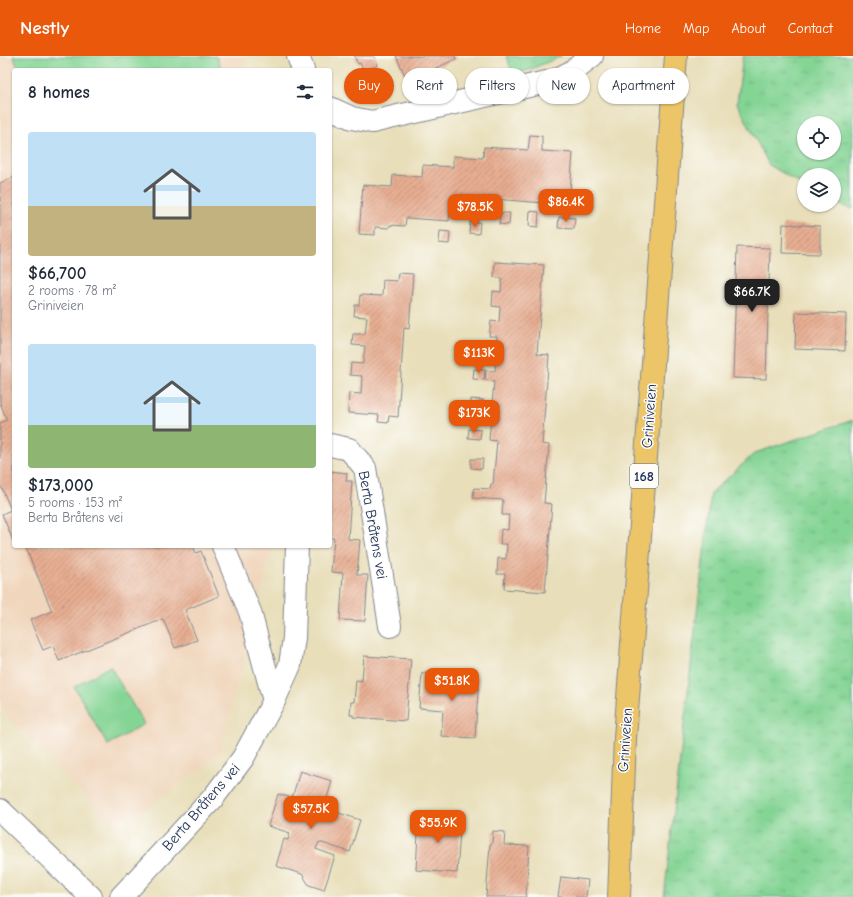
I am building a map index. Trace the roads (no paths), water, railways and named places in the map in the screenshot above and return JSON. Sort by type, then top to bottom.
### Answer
[{"type":"main road","name":"Griniveien","points":[[619,897],[625,738],[676,56]]},
{"type":"street","points":[[298,56],[302,68]]},
{"type":"street","points":[[332,109],[352,118],[372,122],[555,80],[571,72],[592,56]]},
{"type":"street","name":"Berta Bråtens vei","points":[[332,445],[349,449],[365,468],[390,626]]},
{"type":"street","points":[[224,548],[250,612],[274,701]]},
{"type":"street","name":"Berta Bråtens vei","points":[[121,897],[217,792],[243,758],[274,701],[290,664],[294,638],[297,548]]},
{"type":"street","points":[[0,810],[91,897]]}]
